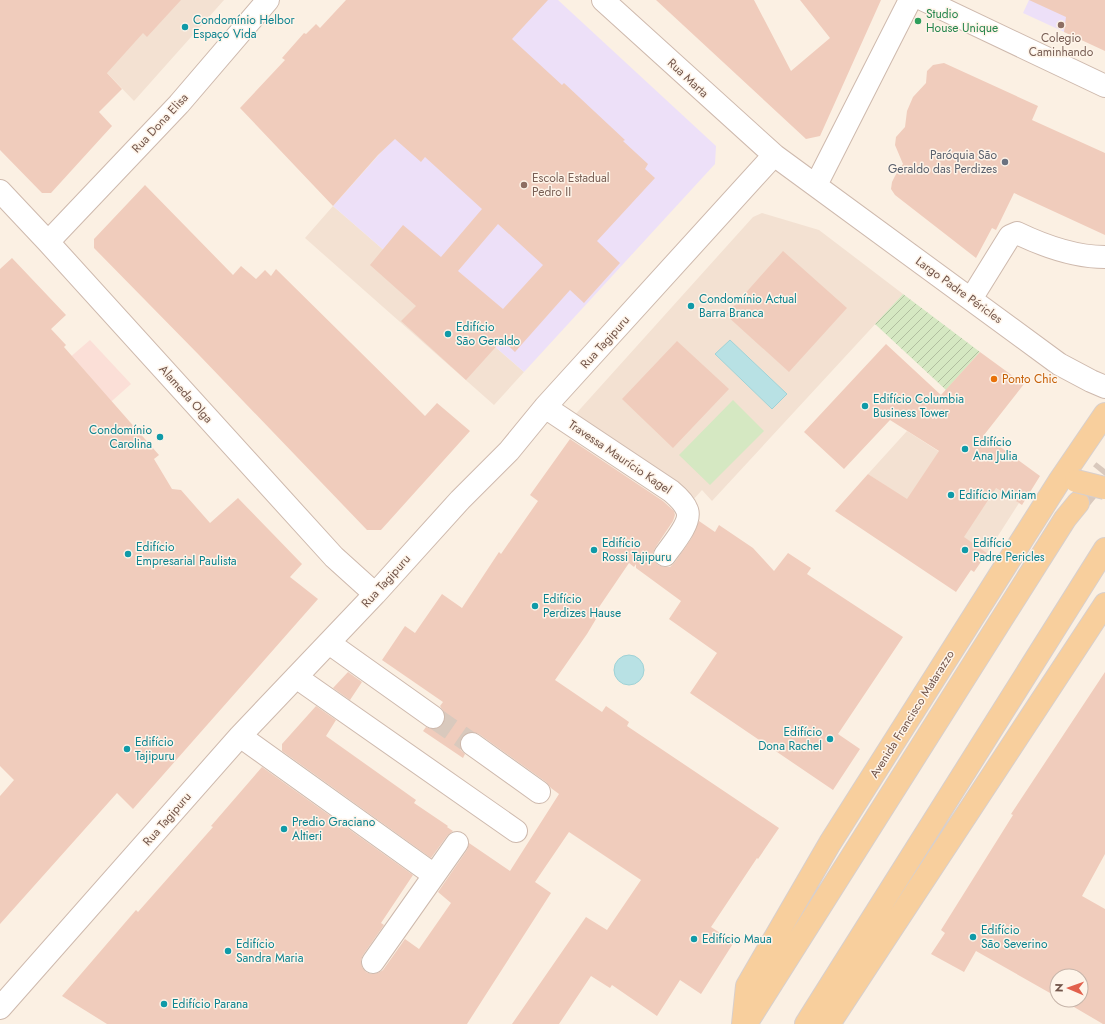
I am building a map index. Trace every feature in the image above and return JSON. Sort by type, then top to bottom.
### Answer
[{"type":"main road","name":"Avenida Francisco Matarazzo","points":[[744,1024],[747,986],[838,830],[1071,488],[1105,414]]},
{"type":"main road","name":"Avenida Francisco Matarazzo","points":[[744,1024],[1065,519],[1071,488]]},
{"type":"main road","points":[[1071,488],[1105,488]]},
{"type":"main road","points":[[806,1024],[1105,550]]},
{"type":"main road","points":[[829,1024],[1105,604]]},
{"type":"street","name":"Rua Dona Elisa","points":[[48,242],[179,104],[268,0]]},
{"type":"street","name":"Rua Marta","points":[[603,0],[774,155]]},
{"type":"street","points":[[816,185],[910,0]]},
{"type":"street","points":[[924,0],[1105,86]]},
{"type":"street","name":"Largo Padre Péricles","points":[[774,155],[1058,364],[1105,387]]},
{"type":"street","name":"Rua Tagipuru","points":[[0,1008],[240,736],[375,594],[460,500],[509,451],[545,407],[774,155]]},
{"type":"street","name":"Alameda Olga","points":[[2,199],[48,242],[334,557],[375,594]]},
{"type":"street","points":[[971,299],[1010,236],[1017,233],[1062,251],[1096,257],[1105,257]]},
{"type":"street","name":"Travessa Maurício Kagel","points":[[545,407],[671,490],[681,500],[688,511],[688,519],[665,555]]},
{"type":"street","points":[[328,643],[433,717]]},
{"type":"street","points":[[296,678],[516,831]]},
{"type":"street","points":[[240,736],[434,876]]},
{"type":"street","points":[[472,744],[539,792]]},
{"type":"street","points":[[373,962],[456,843]]},
{"type":"shaded area","points":[[56,0],[224,0],[134,101],[46,9]]},
{"type":"shaded area","name":"Escola Estadual Pedro II","points":[[517,0],[558,0],[716,146],[715,164],[524,372],[333,206]]},
{"type":"shaded area","name":"Colegio Caminhando","points":[[1029,0],[1078,0],[1073,36],[1023,13]]},
{"type":"shaded area","points":[[333,206],[524,372],[494,405],[305,238]]},
{"type":"shaded area","points":[[762,213],[819,230],[903,294],[712,501],[702,490],[692,501],[573,417],[753,217]]},
{"type":"shaded area","points":[[90,340],[131,384],[32,472],[0,418]]},
{"type":"shaded area","points":[[907,431],[1019,503],[987,553],[868,474]]},
{"type":"green space","points":[[903,294],[980,352],[946,390],[875,324]]},
{"type":"green space","points":[[733,400],[764,431],[710,485],[679,455]]},
{"type":"water","points":[[730,340],[787,394],[772,409],[715,354]]},
{"type":"water","points":[[629,655],[640,659],[644,670],[640,681],[629,685],[618,681],[614,670],[618,659]]},
{"type":"building","points":[[0,0],[181,0],[147,37],[143,33],[107,73],[122,89],[99,112],[112,126],[51,193],[42,193],[0,150]]},
{"type":"building","points":[[346,0],[548,0],[512,39],[562,85],[564,83],[625,140],[623,141],[648,164],[645,169],[655,178],[597,241],[620,263],[584,303],[570,290],[515,352],[502,340],[466,380],[401,321],[416,306],[370,265],[403,225],[441,257],[482,209],[425,157],[421,162],[395,139],[378,155],[333,206],[240,108],[285,60],[282,58],[304,33],[306,34],[316,24],[320,28]],"holes":[[[498,224],[543,265],[503,309],[458,271]]]},
{"type":"building","points":[[656,0],[754,0],[791,71],[830,38],[800,0],[881,0],[820,136],[806,139]]},
{"type":"building","points":[[1029,0],[1105,0],[1105,51],[1064,32],[1066,17]]},
{"type":"building","name":"Paróquia São Geraldo das Perdizes","points":[[944,63],[1038,106],[1032,120],[1105,153],[1105,235],[1014,193],[996,230],[992,228],[976,258],[895,195],[891,189],[892,182],[903,164],[895,145],[896,137],[905,127],[907,111],[913,97],[926,83],[927,71],[933,65]]},
{"type":"building","points":[[145,185],[233,275],[241,266],[256,279],[265,270],[271,276],[276,269],[425,416],[437,403],[470,431],[381,530],[367,530],[94,248],[94,239]]},
{"type":"building","points":[[783,251],[847,308],[789,372],[726,315]]},
{"type":"building","points":[[12,258],[66,315],[51,329],[66,345],[64,347],[159,455],[154,459],[172,489],[181,490],[210,523],[238,498],[302,564],[290,577],[318,599],[133,809],[117,793],[0,924],[0,796],[14,780],[0,766],[0,269]]},
{"type":"building","points":[[677,341],[729,389],[673,448],[622,399]]},
{"type":"building","points":[[886,344],[941,395],[980,352],[1024,384],[984,435],[1040,476],[1022,505],[996,488],[964,537],[987,553],[974,572],[971,570],[956,592],[835,511],[868,474],[907,499],[939,451],[890,420],[844,469],[804,432]]},
{"type":"building","points":[[570,439],[663,501],[674,511],[675,515],[673,521],[653,553],[654,560],[658,565],[670,567],[675,562],[691,539],[699,521],[715,532],[719,525],[753,548],[774,571],[788,553],[811,568],[807,574],[903,637],[838,734],[860,749],[833,790],[690,693],[717,653],[669,619],[681,601],[636,568],[636,564],[634,567],[629,563],[593,616],[596,619],[587,634],[555,680],[602,712],[606,706],[629,722],[627,726],[779,828],[711,927],[734,942],[701,994],[680,980],[657,1016],[612,985],[610,988],[591,976],[559,1024],[512,1024],[586,917],[607,930],[641,880],[569,832],[535,882],[551,893],[467,1024],[107,1024],[62,996],[136,910],[138,912],[213,827],[211,826],[262,767],[413,875],[381,923],[384,925],[363,955],[361,960],[362,967],[366,972],[371,974],[378,973],[383,970],[405,939],[419,949],[451,903],[438,892],[467,850],[469,843],[510,871],[559,794],[546,782],[479,734],[467,732],[462,737],[460,749],[465,754],[463,758],[423,731],[426,727],[431,729],[438,728],[443,724],[445,719],[444,712],[440,706],[443,702],[382,660],[405,626],[415,633],[442,594],[462,608],[499,552],[501,554],[538,501],[530,495]]},
{"type":"building","points":[[348,672],[362,682],[350,700],[333,688]]},
{"type":"building","points":[[1105,672],[1105,854],[1082,896],[1105,909],[1105,1024],[1076,1008],[1089,1008],[1089,968],[1049,968],[1049,992],[976,951],[964,972],[931,954],[945,933],[941,930],[1013,815],[1011,814]]},
{"type":"building","points":[[316,706],[336,720],[326,736],[416,800],[414,803],[453,831],[447,836],[431,858],[282,751],[282,744]]},
{"type":"tunnel","points":[[1081,499],[1105,469]]},
{"type":"tunnel","points":[[433,717],[472,744]]},
{"type":"place","name":"Studio House Unique","points":[[918,21]]},
{"type":"place","name":"Colegio Caminhando","points":[[1061,25]]},
{"type":"place","name":"Condomínio Helbor Espaço Vida","points":[[185,27]]},
{"type":"place","name":"Paróquia São Geraldo das Perdizes","points":[[1005,162]]},
{"type":"place","name":"Escola Estadual Pedro II","points":[[524,185]]},
{"type":"place","name":"Condomínio Actual Barra Branca","points":[[691,306]]},
{"type":"place","name":"Edifício São Geraldo","points":[[448,334]]},
{"type":"place","name":"Ponto Chic","points":[[994,379]]},
{"type":"place","name":"Edifício Columbia Business Tower","points":[[865,406]]},
{"type":"place","name":"Condomínio Carolina","points":[[160,437]]},
{"type":"place","name":"Edifício Ana Julia","points":[[965,449]]},
{"type":"place","name":"Edifício Miriam","points":[[951,495]]},
{"type":"place","name":"Edifício Rossi Tajipuru","points":[[594,550]]},
{"type":"place","name":"Edifício Padre Pericles","points":[[965,550]]},
{"type":"place","name":"Edifício Empresarial Paulista","points":[[128,554]]},
{"type":"place","name":"Edifício Perdizes Hause","points":[[535,606]]},
{"type":"place","name":"Edifício Dona Rachel","points":[[830,739]]},
{"type":"place","name":"Edifício Tajipuru","points":[[127,749]]},
{"type":"place","name":"Predio Graciano Altieri","points":[[284,829]]},
{"type":"place","name":"Edifício São Severino","points":[[973,937]]},
{"type":"place","name":"Edifício Maua","points":[[694,939]]},
{"type":"place","name":"Edifício Sandra Maria","points":[[228,951]]},
{"type":"place","name":"Edifício Parana","points":[[164,1004]]}]
